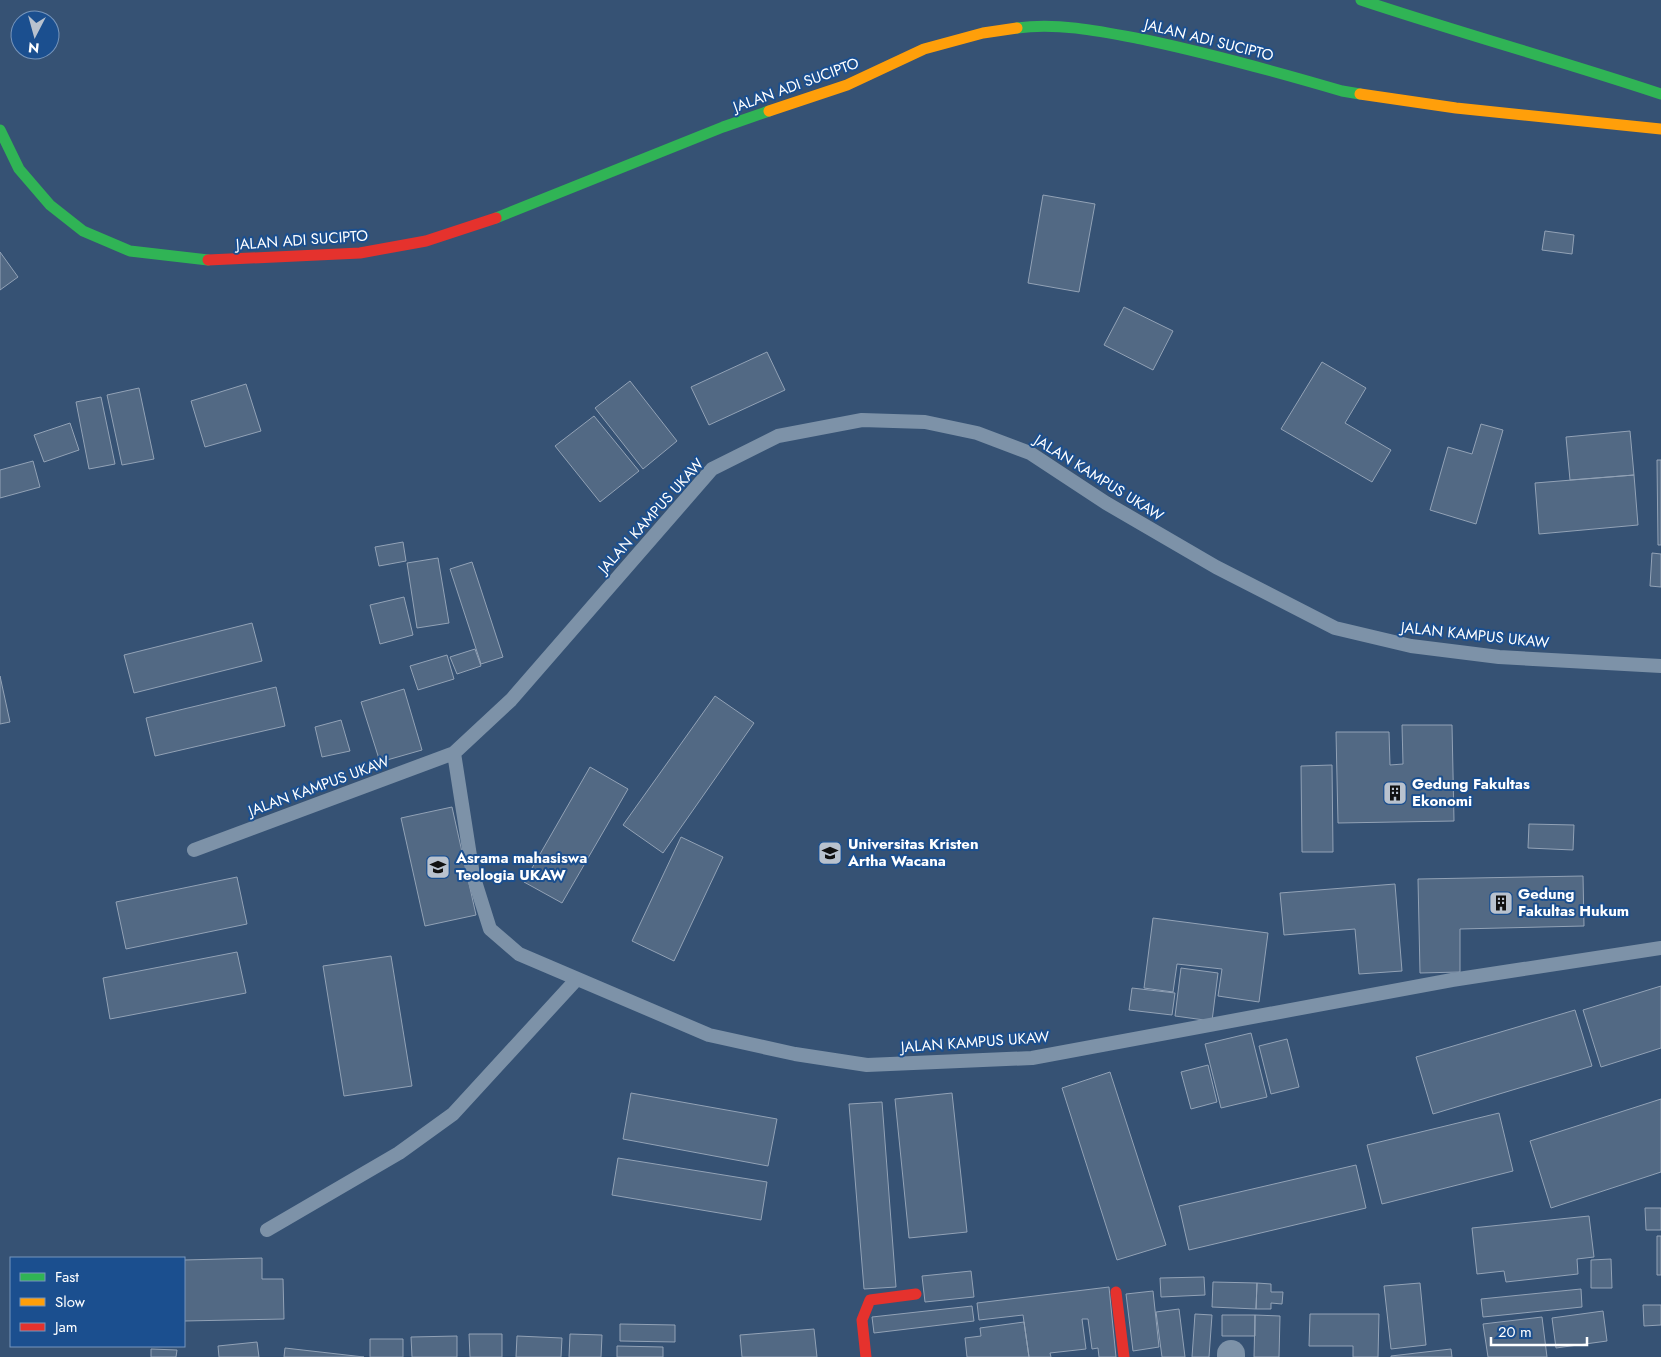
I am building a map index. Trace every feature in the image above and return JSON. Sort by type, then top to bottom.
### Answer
[{"type":"main road","points":[[1361,0],[1661,94]]},
{"type":"main road","name":"JALAN ADI SUCIPTO","points":[[0,130],[19,169],[50,205],[83,231],[130,251],[218,261],[277,256],[360,253],[426,241],[493,219],[723,127],[847,85],[924,49],[983,33],[1024,27],[1078,28],[1125,36],[1217,55],[1342,91],[1456,108],[1661,129]]},
{"type":"main road","points":[[1116,1292],[1124,1357]]},
{"type":"main road","points":[[866,1357],[861,1321],[863,1308],[870,1300],[916,1294]]},
{"type":"lane","name":"JALAN KAMPUS UKAW","points":[[194,850],[454,754],[511,700],[712,469],[778,436],[862,420],[925,422],[977,433],[1030,453],[1106,503],[1216,568],[1335,628],[1411,646],[1499,657],[1661,666]]},
{"type":"lane","name":"JALAN KAMPUS UKAW","points":[[454,754],[473,874],[490,929],[519,954],[576,980],[710,1035],[795,1054],[877,1064],[1032,1058],[1452,980],[1661,948]]},
{"type":"lane","points":[[267,1230],[400,1153],[454,1114],[576,980]]},
{"type":"building","points":[[1043,195],[1095,204],[1079,292],[1028,283]]},
{"type":"building","points":[[1545,231],[1574,235],[1572,254],[1542,250]]},
{"type":"building","points":[[0,252],[18,277],[0,290]]},
{"type":"building","points":[[1124,307],[1173,331],[1153,370],[1104,345]]},
{"type":"building","points":[[767,352],[785,390],[709,425],[691,387]]},
{"type":"building","points":[[1322,362],[1366,388],[1345,423],[1391,450],[1372,482],[1281,429]]},
{"type":"building","points":[[630,381],[677,441],[643,469],[595,408]]},
{"type":"building","points":[[246,384],[261,431],[205,447],[191,401]]},
{"type":"building","points":[[139,388],[154,459],[122,465],[107,395]]},
{"type":"building","points":[[101,397],[115,464],[89,469],[76,402]]},
{"type":"building","points":[[594,416],[639,471],[600,502],[555,446]]},
{"type":"building","points":[[70,423],[79,450],[44,462],[34,435]]},
{"type":"building","points":[[1481,424],[1503,430],[1476,524],[1430,510],[1448,447],[1472,454]]},
{"type":"building","points":[[1630,431],[1634,475],[1570,480],[1566,437]]},
{"type":"building","points":[[1657,460],[1661,460],[1661,545],[1658,545]]},
{"type":"building","points":[[33,461],[40,487],[0,498],[0,470]]},
{"type":"building","points":[[1634,475],[1638,525],[1539,534],[1535,483]]},
{"type":"building","points":[[403,542],[406,561],[379,566],[375,547]]},
{"type":"building","points":[[1652,553],[1661,554],[1661,587],[1650,586]]},
{"type":"building","points":[[438,558],[449,623],[417,628],[407,563]]},
{"type":"building","points":[[472,562],[503,657],[481,664],[450,569]]},
{"type":"building","points":[[404,597],[413,635],[380,644],[370,605]]},
{"type":"building","points":[[252,623],[262,661],[134,693],[124,655]]},
{"type":"building","points":[[475,649],[481,666],[457,674],[450,657]]},
{"type":"building","points":[[447,655],[454,679],[418,690],[410,666]]},
{"type":"building","points":[[0,676],[10,722],[0,724]]},
{"type":"building","points":[[276,687],[285,726],[155,756],[146,718]]},
{"type":"building","points":[[404,689],[422,750],[380,762],[361,702]]},
{"type":"building","points":[[715,696],[754,723],[663,853],[623,825]]},
{"type":"building","points":[[341,720],[350,751],[322,757],[315,727]]},
{"type":"building","name":"Gedung Fakultas Ekonomi","points":[[1402,725],[1452,725],[1454,821],[1338,823],[1336,732],[1389,732],[1390,765],[1403,764]]},
{"type":"building","points":[[1332,765],[1333,852],[1302,852],[1301,766]]},
{"type":"building","points":[[590,767],[628,789],[562,903],[524,882]]},
{"type":"building","name":"Asrama mahasiswa Teologia UKAW","points":[[452,807],[476,915],[425,926],[401,818]]},
{"type":"building","points":[[1529,824],[1574,825],[1573,850],[1528,848]]},
{"type":"building","points":[[681,837],[723,857],[674,961],[632,941]]},
{"type":"building","name":"Gedung Fakultas Hukum","points":[[1583,876],[1584,926],[1460,929],[1460,972],[1420,973],[1418,879]]},
{"type":"building","points":[[237,877],[247,924],[126,949],[116,902]]},
{"type":"building","points":[[1395,884],[1402,971],[1359,974],[1355,929],[1284,935],[1280,893]]},
{"type":"building","points":[[1153,918],[1268,933],[1259,1002],[1218,996],[1222,969],[1177,964],[1173,992],[1144,988]]},
{"type":"building","points":[[237,952],[246,993],[110,1019],[103,978]]},
{"type":"building","points":[[391,956],[412,1086],[344,1096],[323,966]]},
{"type":"building","points":[[1181,968],[1218,973],[1212,1021],[1175,1016]]},
{"type":"building","points":[[1661,986],[1661,1048],[1601,1067],[1583,1010]]},
{"type":"building","points":[[1132,988],[1175,993],[1172,1015],[1129,1010]]},
{"type":"building","points":[[1575,1010],[1592,1066],[1433,1114],[1416,1057]]},
{"type":"building","points":[[1251,1033],[1267,1097],[1221,1108],[1205,1044]]},
{"type":"building","points":[[1287,1039],[1299,1087],[1271,1094],[1259,1046]]},
{"type":"building","points":[[1208,1065],[1217,1102],[1191,1109],[1181,1072]]},
{"type":"building","points":[[1110,1072],[1166,1245],[1117,1260],[1062,1088]]},
{"type":"building","points":[[631,1093],[777,1119],[768,1166],[623,1139]]},
{"type":"building","points":[[952,1093],[967,1232],[909,1238],[895,1099]]},
{"type":"building","points":[[1661,1099],[1661,1172],[1551,1208],[1530,1141]]},
{"type":"building","points":[[882,1102],[896,1287],[864,1289],[849,1104]]},
{"type":"building","points":[[1499,1113],[1513,1171],[1382,1204],[1367,1145]]},
{"type":"building","points":[[618,1158],[767,1182],[761,1220],[612,1195]]},
{"type":"building","points":[[1356,1165],[1366,1208],[1189,1250],[1179,1206]]},
{"type":"building","points":[[1645,1208],[1661,1208],[1661,1230],[1646,1230]]},
{"type":"building","points":[[1589,1216],[1594,1257],[1577,1259],[1578,1274],[1506,1282],[1504,1271],[1477,1274],[1472,1228]]},
{"type":"building","points":[[1657,1236],[1661,1236],[1661,1275],[1657,1275]]},
{"type":"building","points":[[262,1258],[262,1279],[283,1279],[284,1319],[185,1321],[185,1260]]},
{"type":"building","points":[[1611,1259],[1612,1288],[1591,1288],[1591,1260]]},
{"type":"building","points":[[971,1271],[974,1297],[925,1302],[922,1276]]},
{"type":"building","points":[[1204,1277],[1205,1295],[1161,1297],[1160,1278]]},
{"type":"building","points":[[1213,1282],[1257,1283],[1256,1309],[1212,1307]]},
{"type":"building","points":[[1257,1283],[1271,1284],[1271,1292],[1283,1292],[1282,1304],[1271,1303],[1271,1309],[1256,1309]]},
{"type":"building","points":[[1420,1283],[1426,1345],[1391,1349],[1384,1286]]},
{"type":"building","points":[[1109,1287],[1116,1357],[1099,1357],[1098,1348],[1092,1349],[1088,1319],[1082,1319],[1086,1349],[1050,1353],[1051,1357],[1029,1357],[1023,1315],[979,1320],[977,1303]]},
{"type":"building","points":[[1581,1289],[1582,1307],[1483,1317],[1481,1299]]},
{"type":"building","points":[[1153,1291],[1159,1347],[1133,1351],[1126,1294]]},
{"type":"building","points":[[1643,1305],[1661,1305],[1661,1325],[1644,1326]]},
{"type":"building","points":[[972,1306],[974,1321],[874,1333],[872,1317]]},
{"type":"building","points":[[1179,1309],[1185,1357],[1162,1357],[1156,1312]]},
{"type":"building","points":[[1603,1311],[1607,1341],[1556,1348],[1552,1318]]},
{"type":"building","points":[[1195,1314],[1212,1315],[1209,1357],[1192,1357]]},
{"type":"building","points":[[1310,1314],[1379,1314],[1378,1357],[1353,1357],[1353,1346],[1309,1346]]},
{"type":"building","points":[[1222,1315],[1255,1315],[1255,1336],[1222,1336]]},
{"type":"building","points":[[1255,1315],[1280,1316],[1279,1357],[1254,1357]]},
{"type":"building","points":[[1542,1317],[1547,1357],[1488,1357],[1483,1324]]},
{"type":"building","points":[[1024,1322],[1029,1357],[967,1357],[965,1338],[981,1336],[980,1328]]},
{"type":"building","points":[[620,1324],[675,1325],[675,1342],[620,1341]]},
{"type":"building","points":[[814,1329],[817,1357],[742,1357],[740,1335]]},
{"type":"building","points":[[469,1334],[502,1334],[502,1357],[470,1357]]},
{"type":"building","points":[[570,1334],[602,1335],[601,1357],[569,1357]]},
{"type":"building","points":[[457,1336],[457,1357],[412,1357],[411,1337]]},
{"type":"building","points":[[517,1336],[562,1338],[561,1357],[516,1357]]},
{"type":"building","points":[[370,1339],[403,1339],[403,1357],[370,1357]]},
{"type":"building","points":[[257,1342],[259,1357],[219,1357],[218,1346]]},
{"type":"building","points":[[617,1346],[663,1347],[663,1357],[617,1357]]},
{"type":"building","points":[[285,1348],[364,1357],[284,1357]]},
{"type":"building","points":[[151,1349],[177,1350],[176,1357],[151,1357]]},
{"type":"building","points":[[1451,1349],[1452,1357],[1391,1357],[1391,1356]]},
{"type":"traffic: fast","points":[[1361,0],[1661,94]]},
{"type":"traffic: fast","points":[[1017,28],[1033,26],[1065,27],[1130,37],[1220,57],[1342,91],[1360,94]]},
{"type":"traffic: fast","points":[[496,218],[723,127],[769,111]]},
{"type":"traffic: fast","points":[[0,130],[19,169],[50,205],[83,231],[130,251],[208,260]]},
{"type":"traffic: slow","points":[[769,111],[847,85],[924,49],[983,33],[1017,28]]},
{"type":"traffic: slow","points":[[1360,94],[1456,108],[1661,129]]},
{"type":"traffic: jam","points":[[208,260],[360,253],[426,241],[496,218]]},
{"type":"traffic: jam","points":[[1116,1292],[1124,1357]]},
{"type":"traffic: jam","points":[[866,1357],[862,1320],[870,1300],[916,1294]]},
{"type":"place","name":"Gedung Fakultas Ekonomi","points":[[1395,793]]},
{"type":"place","name":"Universitas Kristen Artha Wacana","points":[[830,853]]},
{"type":"place","name":"Asrama mahasiswa Teologia UKAW","points":[[438,867]]},
{"type":"place","name":"Gedung Fakultas Hukum","points":[[1501,903]]}]
